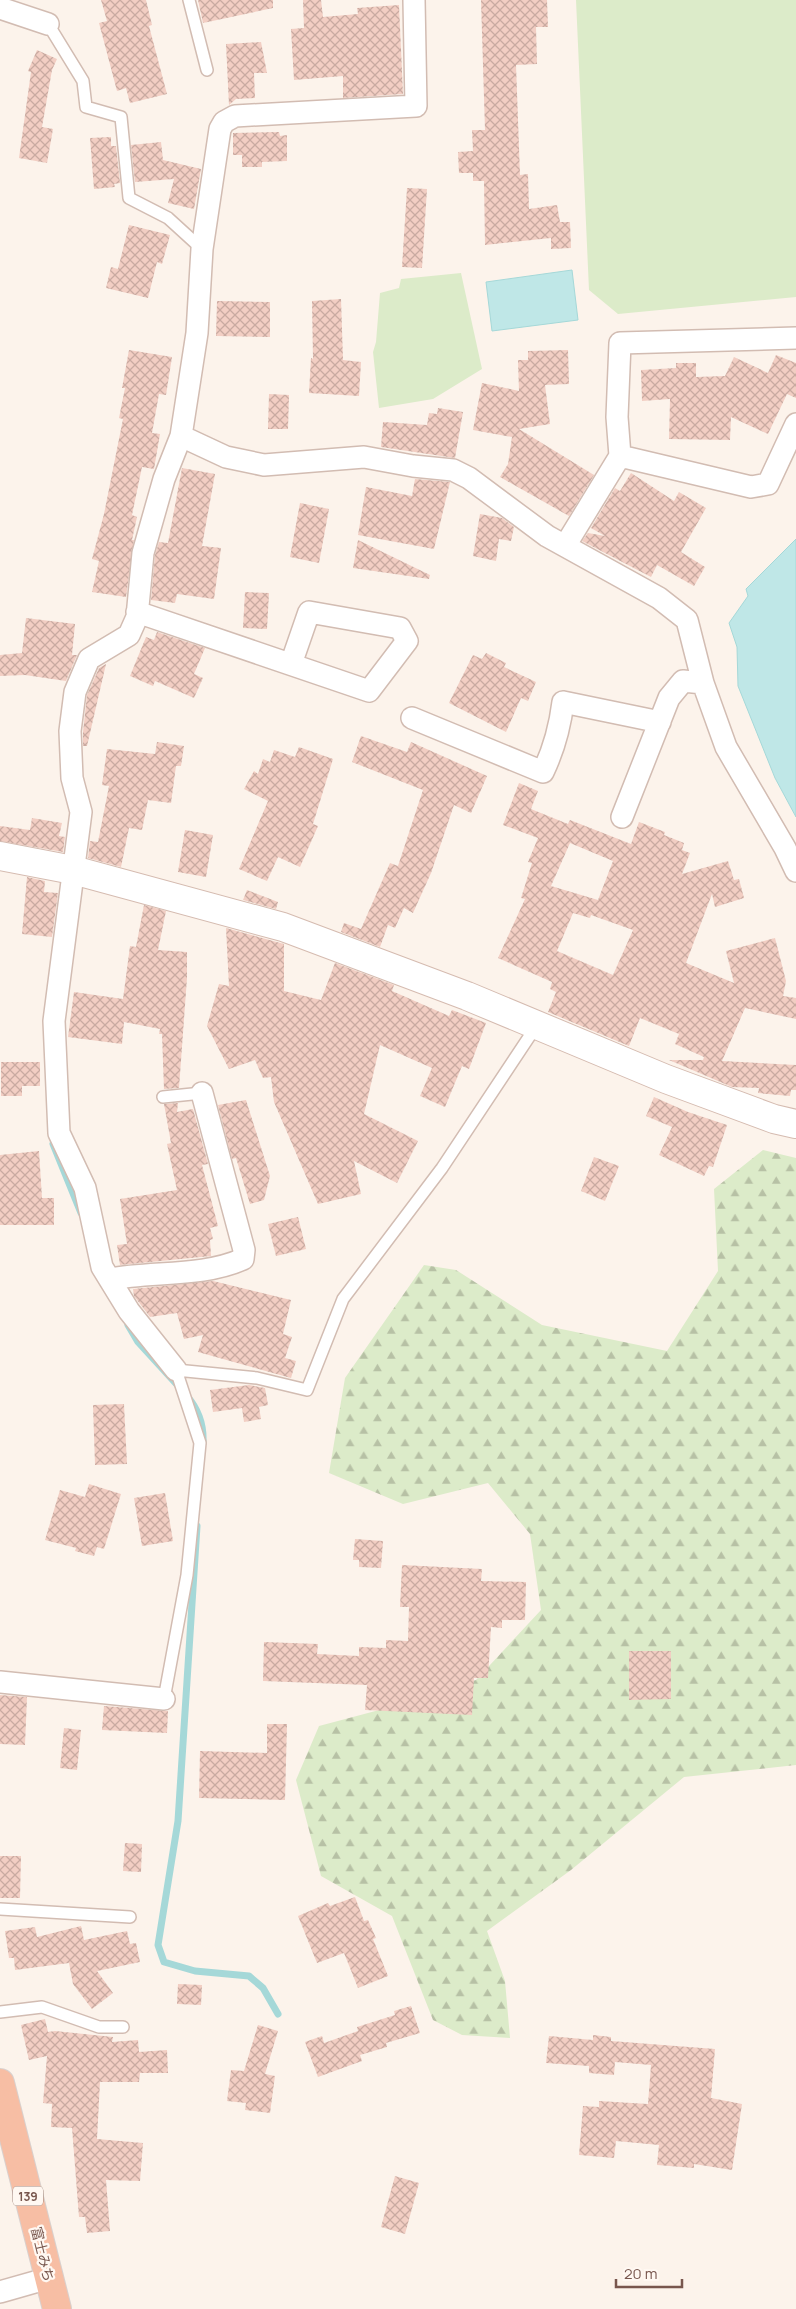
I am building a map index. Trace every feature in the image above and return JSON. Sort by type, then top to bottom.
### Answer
[{"type":"highway","name":"富士みち","points":[[0,2083],[57,2309]]},
{"type":"main road","points":[[0,856],[72,870],[283,927],[537,1025],[666,1078],[774,1119],[796,1124]]},
{"type":"street","points":[[176,1370],[130,1311],[102,1267],[85,1188],[59,1133],[54,1021],[81,812],[72,778],[70,731],[75,692],[89,658],[129,634],[137,612],[143,553],[164,480],[180,436],[197,333],[202,249],[220,129],[224,122],[235,116],[416,106],[414,0]]},
{"type":"street","points":[[0,8],[48,24]]},
{"type":"street","points":[[565,546],[620,456],[617,417],[620,343],[796,338]]},
{"type":"street","points":[[620,456],[751,487],[768,484],[796,424]]},
{"type":"street","points":[[180,436],[226,457],[264,465],[364,457],[413,466],[453,470],[469,478],[547,536],[660,598],[686,620],[703,683],[726,747],[785,848],[796,871]]},
{"type":"street","points":[[137,612],[369,691],[407,641],[400,628],[309,612],[291,664]]},
{"type":"street","points":[[622,817],[669,698],[683,681],[703,683]]},
{"type":"street","points":[[412,718],[543,772],[553,751],[560,728],[563,702],[660,722]]},
{"type":"street","points":[[110,1279],[204,1269],[231,1264],[243,1258],[244,1250],[202,1093]]},
{"type":"street","points":[[0,1682],[164,1699]]},
{"type":"street","points":[[0,2292],[49,2278]]},
{"type":"lane","points":[[189,0],[207,70]]},
{"type":"lane","points":[[48,24],[83,81],[86,107],[121,117],[129,198],[168,218],[202,249]]},
{"type":"lane","points":[[164,1699],[187,1575],[200,1443],[176,1370],[257,1378],[307,1390],[343,1298],[442,1168],[537,1025]]},
{"type":"lane","points":[[163,1098],[202,1093]]},
{"type":"lane","points":[[0,1909],[130,1917]]},
{"type":"lane","points":[[0,2012],[42,2007],[99,2027],[123,2027]]},
{"type":"green space","points":[[576,0],[796,0],[796,297],[618,314],[589,290]]},
{"type":"green space","points":[[461,273],[482,369],[433,399],[379,408],[373,352],[376,342],[380,293],[399,288],[401,279]]},
{"type":"green space","points":[[763,1150],[796,1158],[796,1765],[684,1777],[571,1870],[487,1931],[505,1981],[510,2038],[462,2035],[433,2020],[392,1916],[321,1876],[296,1780],[319,1726],[383,1709],[476,1680],[541,1610],[530,1534],[488,1483],[403,1504],[329,1473],[345,1378],[424,1265],[456,1270],[542,1325],[667,1351],[718,1271],[714,1189]]},
{"type":"water","points":[[572,270],[578,320],[492,331],[486,282]]},
{"type":"water","points":[[796,539],[796,817],[775,778],[738,686],[737,647],[729,623],[748,596],[746,589]]},
{"type":"building","points":[[101,0],[146,0],[152,25],[149,26],[167,94],[130,103],[126,88],[117,91],[99,23],[107,21]]},
{"type":"building","points":[[198,0],[273,0],[273,8],[203,23]]},
{"type":"building","points":[[303,0],[321,0],[323,17],[358,14],[357,8],[399,5],[403,94],[343,98],[343,76],[294,80],[291,29],[304,28]]},
{"type":"building","points":[[481,0],[547,0],[548,27],[536,27],[537,64],[516,65],[520,175],[528,174],[529,209],[557,205],[560,222],[570,222],[571,248],[551,249],[551,238],[485,245],[484,181],[473,181],[473,173],[459,173],[458,152],[473,151],[472,130],[485,130]]},
{"type":"building","points":[[261,42],[267,73],[254,73],[255,98],[236,99],[229,105],[226,44]]},
{"type":"building","points":[[37,50],[57,59],[52,70],[42,127],[53,129],[47,163],[19,158],[31,72],[28,71]]},
{"type":"building","points":[[279,132],[280,136],[287,135],[287,161],[262,162],[262,167],[242,167],[242,155],[233,155],[233,133]]},
{"type":"building","points":[[111,137],[111,146],[116,146],[120,183],[114,184],[115,187],[94,189],[90,138]]},
{"type":"building","points":[[161,142],[163,160],[201,169],[194,209],[168,203],[174,179],[135,182],[131,145]]},
{"type":"building","points":[[407,188],[427,189],[422,268],[402,267]]},
{"type":"building","points":[[129,225],[170,235],[162,264],[157,262],[148,298],[106,288],[111,267],[118,269]]},
{"type":"building","points":[[341,299],[343,360],[361,362],[359,396],[309,393],[311,358],[313,359],[312,301]]},
{"type":"building","points":[[217,301],[270,302],[270,337],[216,336]]},
{"type":"building","points":[[129,350],[172,357],[166,395],[159,394],[152,433],[160,434],[154,469],[142,467],[132,515],[137,517],[132,540],[134,540],[126,597],[92,592],[99,561],[92,559],[104,514],[123,419],[119,418],[125,388],[122,388]]},
{"type":"building","points":[[568,350],[569,384],[545,385],[550,424],[519,429],[594,475],[569,516],[500,477],[508,464],[512,437],[473,430],[482,383],[519,391],[518,360],[528,360],[528,351]]},
{"type":"building","points":[[776,355],[796,363],[796,398],[787,394],[768,434],[731,417],[730,440],[669,439],[670,399],[642,401],[641,370],[676,368],[676,363],[696,363],[696,377],[725,376],[734,357],[768,373]]},
{"type":"building","points":[[269,394],[289,395],[288,429],[268,429]]},
{"type":"building","points":[[438,408],[463,412],[455,458],[381,447],[383,422],[427,425],[429,413],[437,414]]},
{"type":"building","points":[[182,468],[215,474],[202,546],[221,548],[214,599],[177,594],[175,603],[151,600],[155,555],[159,542],[168,543]]},
{"type":"building","points":[[631,473],[674,501],[679,492],[706,508],[681,552],[705,567],[694,586],[657,565],[651,577],[582,541],[588,533],[605,536],[591,528],[615,488],[620,491]]},
{"type":"building","points":[[415,479],[450,482],[434,549],[358,535],[366,487],[412,496]]},
{"type":"building","points":[[300,503],[329,509],[319,563],[290,557]]},
{"type":"building","points":[[480,514],[502,518],[514,527],[511,541],[499,539],[496,561],[473,556]]},
{"type":"building","points":[[358,540],[430,575],[429,579],[353,568]]},
{"type":"building","points":[[245,592],[269,593],[267,629],[243,628]]},
{"type":"building","points":[[26,618],[75,624],[72,655],[77,655],[66,681],[25,675],[0,676],[0,655],[22,653]]},
{"type":"building","points":[[157,632],[205,648],[194,674],[203,678],[194,698],[155,681],[153,686],[130,676],[146,637],[154,640]]},
{"type":"building","points":[[486,653],[506,663],[504,667],[536,682],[528,701],[521,698],[506,732],[449,703],[473,655],[482,659]]},
{"type":"building","points":[[106,664],[87,746],[83,746],[87,695],[99,668]]},
{"type":"building","points":[[361,736],[407,752],[411,742],[487,776],[471,813],[454,805],[431,873],[413,913],[404,908],[395,928],[388,925],[380,947],[341,932],[344,923],[361,929],[390,863],[398,866],[423,790],[352,762]]},
{"type":"building","points":[[157,742],[184,746],[181,766],[176,766],[171,803],[148,800],[142,830],[129,828],[121,867],[88,858],[90,841],[98,842],[109,786],[102,785],[107,749],[155,754]]},
{"type":"building","points":[[299,747],[333,759],[313,824],[318,826],[300,867],[278,857],[267,881],[239,869],[268,801],[244,789],[254,771],[258,774],[263,759],[270,762],[274,750],[295,757]]},
{"type":"building","points":[[519,783],[538,791],[531,809],[568,824],[570,820],[631,844],[639,822],[665,832],[664,835],[684,843],[682,850],[690,853],[682,874],[728,861],[734,880],[739,879],[744,898],[715,907],[712,894],[686,963],[734,983],[726,951],[775,938],[786,981],[783,996],[796,998],[796,1019],[745,1008],[722,1061],[796,1065],[796,1090],[791,1090],[790,1096],[758,1093],[759,1088],[732,1087],[669,1060],[703,1060],[704,1057],[675,1044],[679,1034],[640,1018],[629,1046],[548,1012],[556,992],[550,989],[552,982],[498,958],[525,899],[521,898],[532,863],[528,862],[538,838],[503,825]],"holes":[[[570,843],[613,861],[598,900],[551,886]],[[573,913],[590,918],[591,915],[633,930],[613,975],[557,951]]]},
{"type":"building","points":[[32,818],[62,823],[59,836],[65,837],[63,852],[0,841],[0,826],[30,830]]},
{"type":"building","points":[[185,830],[213,835],[206,877],[178,872]]},
{"type":"building","points":[[27,877],[45,881],[44,892],[58,893],[52,937],[22,934]]},
{"type":"building","points":[[247,890],[278,902],[276,909],[243,900]]},
{"type":"building","points":[[144,905],[166,911],[158,950],[187,952],[187,978],[179,1088],[164,1089],[162,1034],[159,1034],[160,1029],[124,1022],[122,1044],[68,1037],[74,992],[123,999],[130,946],[136,947]]},
{"type":"building","points":[[226,928],[284,944],[284,991],[321,1000],[335,963],[394,985],[392,991],[449,1016],[452,1010],[486,1023],[469,1069],[462,1066],[445,1107],[420,1096],[432,1068],[380,1045],[364,1114],[418,1141],[397,1183],[354,1161],[361,1194],[318,1204],[274,1102],[271,1077],[263,1078],[255,1060],[229,1069],[207,1026],[219,984],[229,986]]},
{"type":"building","points":[[1,1062],[40,1062],[40,1086],[22,1086],[22,1096],[1,1096]]},
{"type":"building","points":[[654,1097],[688,1112],[727,1125],[713,1167],[709,1166],[704,1176],[659,1155],[672,1127],[646,1116]]},
{"type":"building","points":[[246,1100],[270,1176],[264,1200],[250,1204],[236,1158],[232,1159],[218,1105]]},
{"type":"building","points":[[178,1103],[177,1112],[193,1109],[208,1164],[202,1165],[218,1226],[210,1228],[213,1239],[210,1240],[211,1256],[120,1265],[117,1245],[127,1244],[120,1199],[177,1190],[167,1144],[171,1143],[164,1104]]},
{"type":"building","points":[[39,1151],[42,1198],[54,1198],[54,1225],[0,1225],[0,1155]]},
{"type":"building","points":[[594,1157],[619,1166],[605,1201],[581,1191]]},
{"type":"building","points":[[298,1217],[306,1249],[276,1256],[268,1224]]},
{"type":"building","points":[[213,1281],[291,1300],[283,1334],[292,1337],[285,1358],[296,1361],[291,1378],[198,1352],[203,1335],[184,1339],[177,1313],[150,1317],[134,1296],[133,1289]]},
{"type":"building","points":[[249,1385],[265,1388],[268,1405],[259,1407],[261,1419],[244,1422],[242,1408],[213,1412],[210,1390]]},
{"type":"building","points":[[124,1404],[127,1464],[95,1465],[93,1405]]},
{"type":"building","points":[[89,1484],[121,1494],[104,1549],[97,1547],[94,1556],[75,1551],[76,1548],[45,1540],[60,1490],[85,1497]]},
{"type":"building","points":[[165,1493],[173,1541],[142,1546],[134,1498]]},
{"type":"building","points":[[355,1539],[383,1541],[381,1568],[359,1567],[359,1560],[353,1560]]},
{"type":"building","points":[[402,1565],[482,1569],[481,1581],[526,1582],[525,1620],[502,1620],[502,1628],[491,1627],[488,1678],[474,1678],[472,1715],[365,1710],[367,1685],[263,1681],[264,1642],[318,1644],[317,1654],[359,1656],[359,1647],[386,1648],[386,1640],[408,1641],[409,1607],[400,1607]]},
{"type":"building","points":[[629,1651],[671,1651],[671,1699],[629,1700]]},
{"type":"building","points":[[0,1695],[27,1697],[25,1745],[0,1744]]},
{"type":"building","points":[[104,1706],[168,1711],[167,1733],[102,1730]]},
{"type":"building","points":[[267,1724],[287,1724],[285,1800],[199,1798],[200,1751],[267,1753]]},
{"type":"building","points":[[64,1728],[81,1730],[77,1770],[60,1768]]},
{"type":"building","points":[[125,1843],[142,1844],[141,1872],[123,1871]]},
{"type":"building","points":[[0,1856],[21,1856],[20,1898],[0,1898]]},
{"type":"building","points":[[355,1897],[364,1921],[368,1920],[376,1938],[373,1939],[388,1976],[358,1988],[344,1953],[317,1963],[298,1916],[328,1903],[330,1906]]},
{"type":"building","points":[[81,1926],[84,1940],[127,1931],[130,1944],[136,1943],[140,1962],[97,1971],[113,1993],[92,2009],[73,1984],[69,1963],[15,1970],[14,1958],[9,1958],[5,1931],[35,1927],[37,1937]]},
{"type":"building","points":[[178,1984],[202,1985],[201,2005],[177,2004]]},
{"type":"building","points":[[411,2006],[420,2033],[386,2043],[387,2047],[360,2055],[362,2061],[318,2077],[305,2042],[322,2036],[324,2043],[358,2031],[357,2027],[395,2015],[394,2011]]},
{"type":"building","points":[[45,2019],[48,2032],[55,2031],[113,2037],[112,2042],[138,2040],[139,2052],[167,2050],[168,2073],[140,2073],[139,2082],[100,2082],[97,2139],[143,2143],[140,2181],[106,2180],[110,2231],[87,2233],[85,2217],[79,2217],[72,2128],[51,2127],[52,2104],[43,2103],[47,2056],[29,2060],[21,2025]]},
{"type":"building","points":[[258,2025],[278,2031],[265,2074],[275,2076],[270,2113],[245,2110],[246,2103],[227,2101],[231,2070],[244,2071]]},
{"type":"building","points":[[593,2035],[611,2037],[611,2041],[715,2049],[711,2098],[742,2104],[732,2170],[694,2164],[694,2168],[657,2165],[659,2145],[616,2141],[614,2158],[579,2155],[583,2106],[599,2107],[599,2101],[648,2104],[651,2065],[615,2062],[614,2075],[589,2073],[589,2066],[546,2063],[549,2036],[593,2040]]},
{"type":"building","points":[[395,2176],[419,2183],[405,2234],[381,2227]]},
{"type":"waterway","points":[[53,1144],[81,1213]]},
{"type":"waterway","points":[[128,1325],[138,1342],[180,1388]]},
{"type":"waterway","points":[[187,1396],[200,1418],[203,1430],[203,1443]]},
{"type":"waterway","points":[[197,1526],[178,1821],[158,1945],[164,1962],[195,1971],[249,1976],[263,1988],[278,2014]]}]
